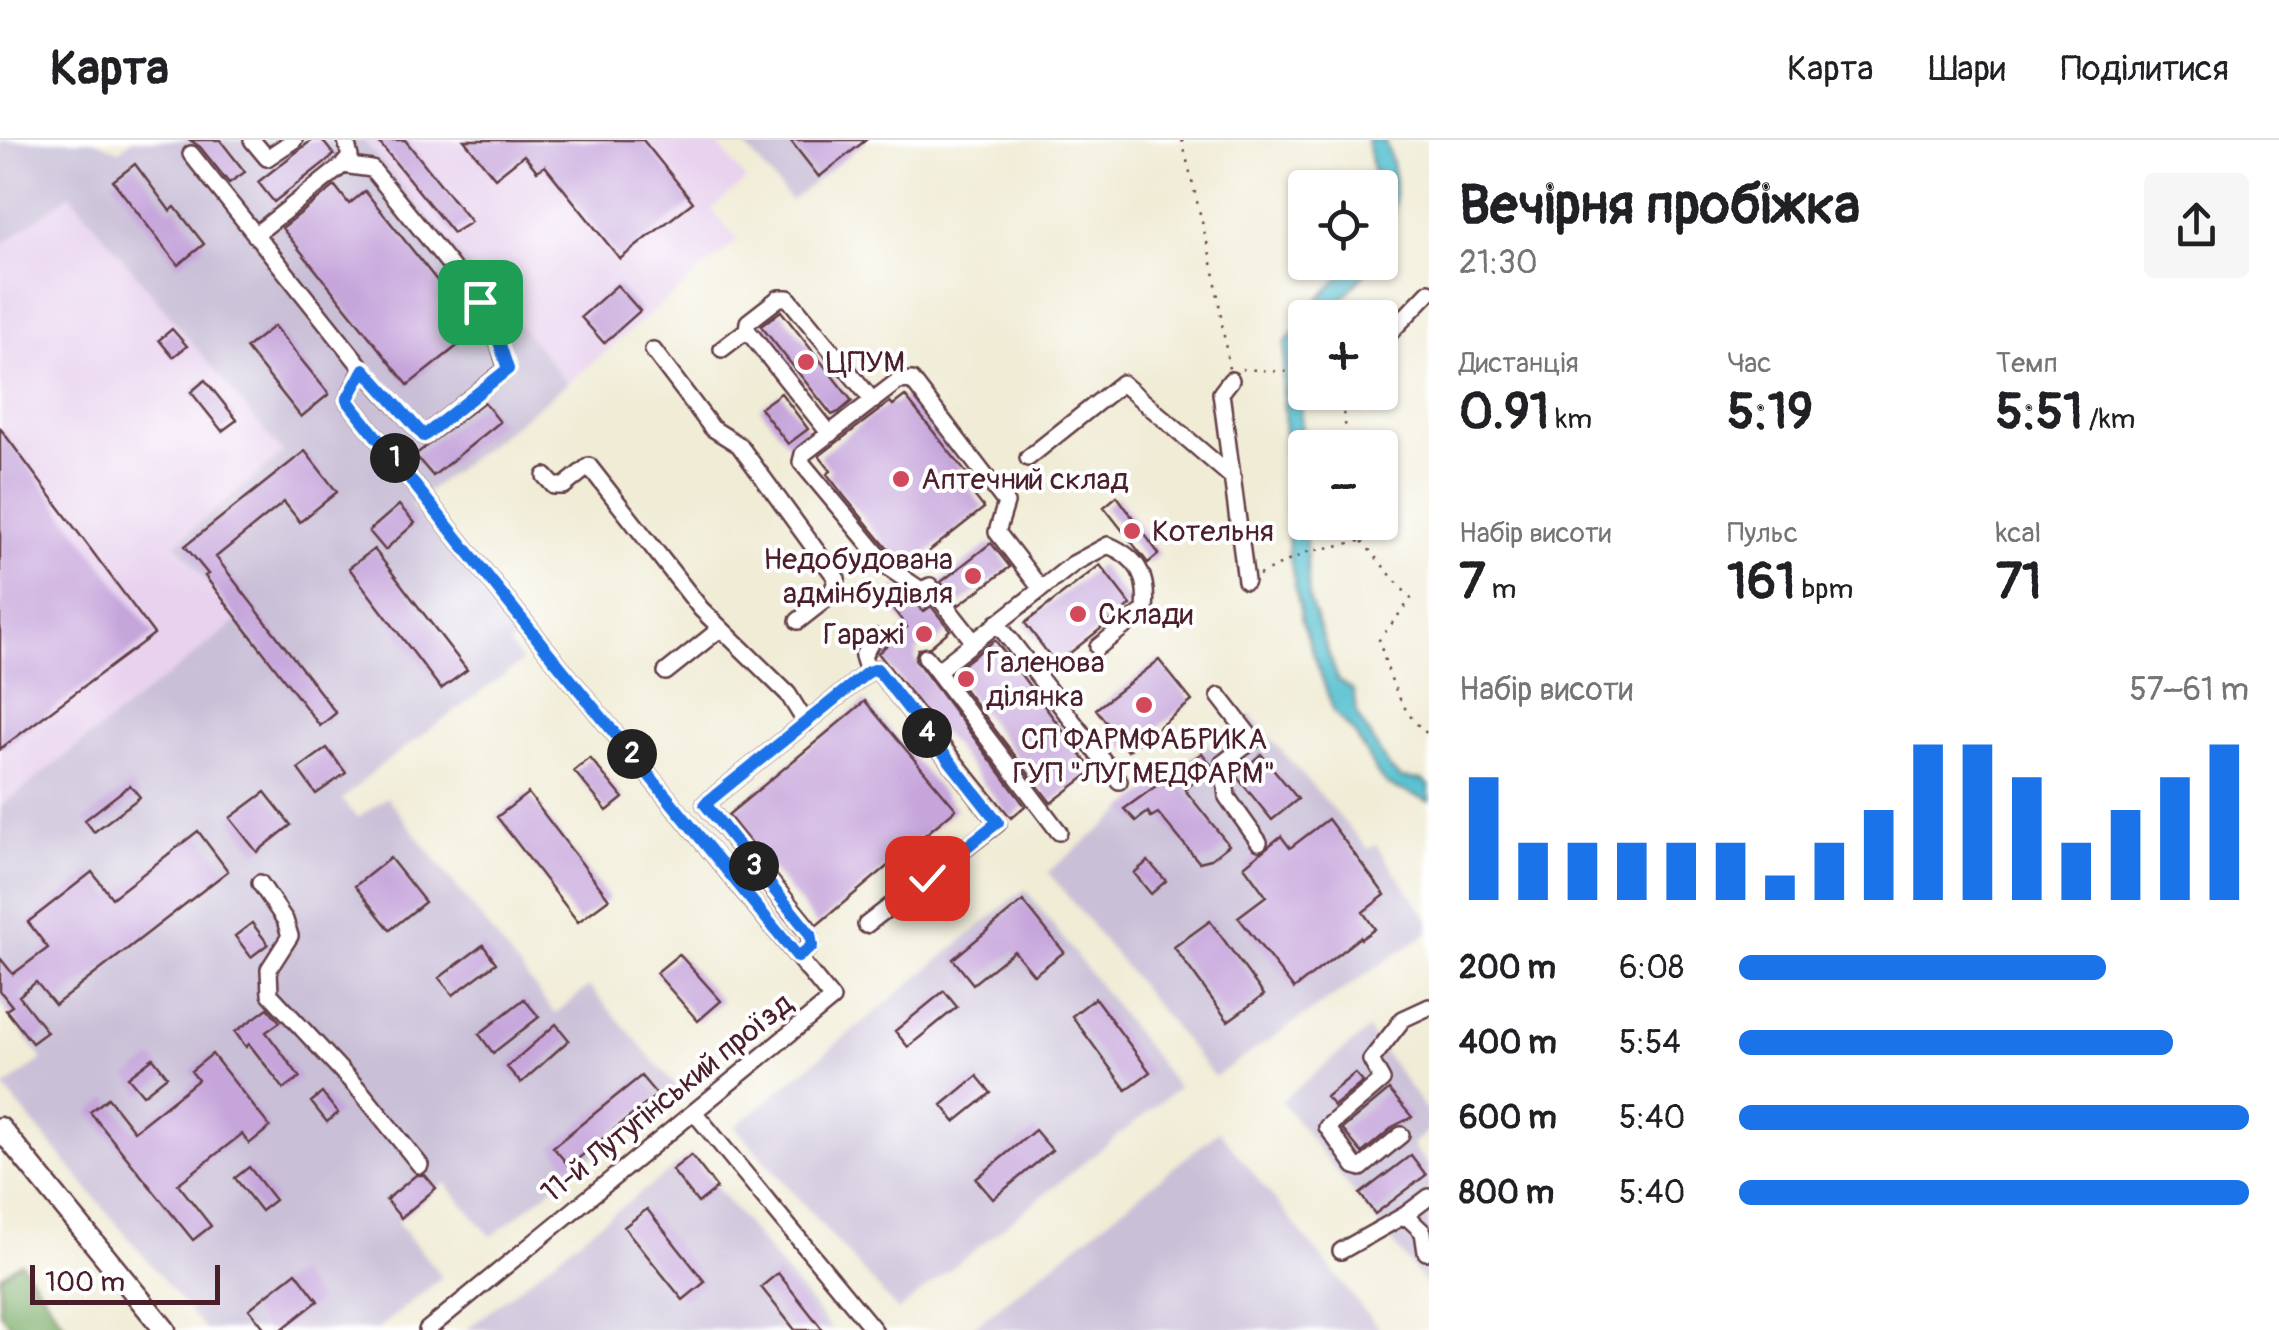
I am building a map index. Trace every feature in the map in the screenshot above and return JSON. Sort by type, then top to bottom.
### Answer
[{"type":"main road","points":[[0,1128],[165,1330]]},
{"type":"street","points":[[252,140],[267,158],[294,140]]},
{"type":"street","points":[[255,236],[343,165],[350,157],[346,140]]},
{"type":"street","points":[[191,154],[364,369],[424,436],[508,369],[480,302],[372,169],[343,165]]},
{"type":"street","points":[[1398,324],[1429,292]]},
{"type":"street","points":[[830,434],[748,330],[748,322],[779,298],[788,298],[872,401]]},
{"type":"street","points":[[722,349],[748,330]]},
{"type":"street","points":[[652,350],[712,428],[739,445],[836,579],[830,596],[798,620]]},
{"type":"street","name":"11-й Лутугінський проїзд","points":[[364,369],[347,400],[832,999],[426,1330]]},
{"type":"street","points":[[1230,374],[1222,393],[1246,581]]},
{"type":"street","points":[[974,642],[930,586],[921,590],[890,569],[802,462],[804,454],[898,381],[912,380],[1006,504],[996,532],[1041,589]]},
{"type":"street","points":[[1028,458],[1122,383],[1232,478]]},
{"type":"street","points":[[545,476],[554,486],[564,486],[589,466],[720,629],[788,694],[806,722]]},
{"type":"street","points":[[938,671],[1073,564],[1108,545],[1124,552],[1141,568],[1145,610],[1098,647]]},
{"type":"street","points":[[998,623],[1118,781]]},
{"type":"street","points":[[666,672],[720,629]]},
{"type":"street","points":[[868,672],[863,656],[874,636]]},
{"type":"street","points":[[926,657],[1060,832]]},
{"type":"street","points":[[798,957],[812,946],[810,934],[705,804],[868,672],[877,669],[998,822],[866,925]]},
{"type":"street","points":[[1219,696],[1253,740],[1224,763],[1227,798],[1259,842]]},
{"type":"street","points":[[260,884],[285,920],[290,936],[270,969],[270,994],[362,1093],[420,1165]]},
{"type":"street","points":[[1401,1135],[1361,1168],[1354,1166],[1327,1127],[1382,1080],[1372,1060],[1403,1018],[1429,1006]]},
{"type":"street","points":[[694,1112],[874,1330]]},
{"type":"street","points":[[1341,1251],[1429,1197]]},
{"type":"street","points":[[1405,1215],[1423,1232],[1426,1252]]},
{"type":"path","points":[[1182,140],[1214,271],[1230,374],[1288,372]]},
{"type":"path","points":[[1246,581],[1307,552],[1361,540],[1411,600],[1379,640],[1391,684],[1417,726],[1429,735]]},
{"type":"shaded area","points":[[0,140],[92,140],[119,150],[132,140],[363,140],[568,383],[411,504],[519,638],[509,645],[522,662],[376,769],[342,800],[358,818],[387,797],[555,1014],[589,986],[678,1088],[491,1237],[445,1183],[397,1222],[442,1277],[377,1330],[205,1330],[4,1088],[42,1059],[0,1002],[0,807],[238,621],[176,543],[283,453],[70,194],[0,246]]},
{"type":"shaded area","points":[[363,140],[714,140],[746,180],[712,209],[738,240],[568,383]]},
{"type":"shaded area","points":[[740,140],[867,140],[791,201]]},
{"type":"shaded area","points":[[70,193],[283,453],[176,543],[240,622],[0,808],[0,245]]},
{"type":"shaded area","points":[[1250,715],[1368,849],[1376,845],[1429,920],[1429,932],[1214,1077],[1048,872]]},
{"type":"shaded area","points":[[1025,889],[1178,1088],[898,1311],[735,1127]]},
{"type":"shaded area","points":[[1368,1030],[1429,1114],[1429,1130],[1412,1145],[1429,1167],[1429,1289],[1281,1101]]},
{"type":"shaded area","points":[[1219,1131],[1380,1330],[970,1330]]},
{"type":"shaded area","points":[[691,1155],[832,1330],[466,1330],[592,1229]]},
{"type":"green space","points":[[21,1262],[68,1330],[13,1330],[0,1312],[0,1276]]},
{"type":"water","points":[[1367,140],[1384,140],[1393,170],[1373,170]]},
{"type":"water","points":[[1337,280],[1359,280],[1341,300],[1319,300]]},
{"type":"water","points":[[1288,339],[1288,410],[1301,410],[1302,430],[1288,430],[1288,524],[1283,380]]},
{"type":"water","points":[[1289,540],[1306,540],[1309,599],[1338,680],[1353,691],[1358,717],[1390,769],[1401,778],[1422,780],[1429,785],[1429,801],[1388,785],[1355,734],[1334,712],[1302,621]]},
{"type":"building","points":[[190,140],[220,140],[245,172],[229,183]]},
{"type":"building","points":[[312,140],[322,140],[334,155],[274,202],[258,182]]},
{"type":"building","points":[[377,140],[405,140],[471,222],[453,233]]},
{"type":"building","points":[[464,140],[643,140],[693,202],[620,259],[545,166],[537,171],[524,155],[495,178]]},
{"type":"building","points":[[790,140],[866,140],[819,177]]},
{"type":"building","points":[[135,164],[170,211],[175,207],[204,244],[178,265],[113,181]]},
{"type":"building","points":[[335,186],[349,204],[365,191],[467,318],[451,331],[461,343],[408,385],[282,228]]},
{"type":"building","points":[[617,285],[640,311],[604,343],[581,317]]},
{"type":"building","name":"ЦПУМ","points":[[781,311],[852,401],[839,412],[832,415],[761,326]]},
{"type":"building","points":[[274,326],[329,394],[301,417],[246,348]]},
{"type":"building","points":[[172,329],[187,346],[173,357],[159,340]]},
{"type":"building","points":[[205,380],[237,420],[222,431],[191,392]]},
{"type":"building","points":[[781,393],[808,429],[788,444],[760,408]]},
{"type":"building","name":"Аптечний склад","points":[[905,396],[975,484],[969,489],[984,508],[908,568],[844,496],[819,456],[890,402],[893,405]]},
{"type":"building","points":[[484,402],[500,422],[433,476],[415,455]]},
{"type":"building","points":[[0,428],[154,634],[0,749]]},
{"type":"building","points":[[305,451],[337,492],[300,522],[284,502],[216,557],[336,713],[320,726],[185,546]]},
{"type":"building","name":"Котельня","points":[[1117,496],[1159,554],[1148,563],[1104,507]]},
{"type":"building","points":[[399,505],[415,523],[385,550],[369,531]]},
{"type":"building","name":"Недобудована адмінбудівля","points":[[991,543],[1010,567],[959,605],[941,582]]},
{"type":"building","points":[[374,549],[467,670],[441,689],[349,568]]},
{"type":"building","name":"Склади","points":[[1100,565],[1131,605],[1056,664],[1025,623]]},
{"type":"building","points":[[897,587],[912,597],[923,612],[931,606],[950,630],[930,647],[918,649],[915,659],[1025,806],[1011,818],[878,653],[907,627],[884,597]]},
{"type":"building","points":[[995,640],[1093,771],[1051,803],[952,673]]},
{"type":"building","name":"СП ФАРМФАБРИКА ГУП \"ЛУГМЕДФАРМ\"","points":[[1159,660],[1192,701],[1128,751],[1096,709]]},
{"type":"building","points":[[865,701],[956,809],[817,925],[728,815]]},
{"type":"building","points":[[327,748],[346,773],[316,794],[298,769]]},
{"type":"building","points":[[1202,753],[1212,766],[1185,790],[1229,845],[1211,859],[1199,862],[1158,813],[1151,817],[1148,812],[1136,821],[1124,809]]},
{"type":"building","points":[[1261,754],[1298,799],[1272,820],[1236,776]]},
{"type":"building","points":[[590,758],[623,798],[607,811],[574,771]]},
{"type":"building","points":[[130,785],[140,797],[94,832],[85,820]]},
{"type":"building","points":[[265,792],[291,825],[257,852],[230,818]]},
{"type":"building","points":[[528,793],[609,899],[578,922],[497,817]]},
{"type":"building","points":[[1328,819],[1385,895],[1363,912],[1375,929],[1294,989],[1238,917],[1266,896],[1244,866],[1281,836],[1290,848]]},
{"type":"building","points":[[198,831],[228,871],[55,1005],[36,982],[19,996],[47,1032],[32,1043],[6,1010],[12,1006],[0,991],[0,958],[13,974],[48,948],[28,922],[92,872],[112,898]]},
{"type":"building","points":[[390,858],[425,902],[390,930],[355,886]]},
{"type":"building","points":[[1148,861],[1166,881],[1151,894],[1134,873]]},
{"type":"building","points":[[1023,901],[1064,952],[1034,975],[1014,951],[973,984],[953,959]]},
{"type":"building","points":[[1210,921],[1264,995],[1228,1021],[1174,947]]},
{"type":"building","points":[[252,923],[268,944],[251,957],[235,936]]},
{"type":"building","points":[[483,945],[496,963],[453,995],[439,978]]},
{"type":"building","points":[[679,954],[721,1001],[698,1021],[656,973]]},
{"type":"building","points":[[944,991],[957,1007],[908,1047],[895,1031]]},
{"type":"building","points":[[1095,998],[1150,1072],[1126,1090],[1072,1016]]},
{"type":"building","points":[[524,999],[539,1017],[493,1053],[479,1034]]},
{"type":"building","points":[[268,1008],[280,1022],[266,1032],[300,1077],[284,1089],[235,1032]]},
{"type":"building","points":[[556,1024],[569,1040],[521,1083],[507,1067]]},
{"type":"building","points":[[212,1054],[270,1127],[249,1144],[242,1134],[178,1184],[211,1226],[193,1240],[90,1112],[108,1098],[134,1131],[198,1080],[191,1071]]},
{"type":"building","points":[[153,1058],[167,1076],[143,1095],[128,1077]]},
{"type":"building","points":[[1355,1073],[1363,1082],[1334,1106],[1326,1097]]},
{"type":"building","points":[[641,1076],[657,1095],[569,1166],[553,1147]]},
{"type":"building","points":[[977,1076],[991,1093],[955,1122],[942,1105]]},
{"type":"building","points":[[1389,1090],[1412,1117],[1394,1126],[1362,1153],[1342,1129]]},
{"type":"building","points":[[322,1093],[338,1113],[327,1122],[311,1102]]},
{"type":"building","points":[[1035,1130],[1052,1150],[993,1199],[976,1179]]},
{"type":"building","points":[[691,1155],[717,1188],[698,1203],[672,1170]]},
{"type":"building","points":[[1411,1155],[1426,1175],[1375,1214],[1360,1194]]},
{"type":"building","points":[[249,1167],[275,1200],[261,1211],[235,1178]]},
{"type":"building","points":[[416,1175],[425,1175],[436,1188],[401,1218],[386,1200]]},
{"type":"building","points":[[647,1209],[705,1282],[683,1300],[624,1227]]},
{"type":"building","points":[[296,1272],[318,1301],[281,1330],[266,1330],[249,1309]]},
{"type":"building","points":[[778,1273],[823,1330],[795,1330],[761,1287]]},
{"type":"place","name":"ЦПУМ","points":[[806,362]]},
{"type":"place","name":"Аптечний склад","points":[[901,479]]},
{"type":"place","name":"Котельня","points":[[1132,531]]},
{"type":"place","name":"Недобудована адмінбудівля","points":[[973,576]]},
{"type":"place","name":"Склади","points":[[1078,614]]},
{"type":"place","name":"Гаражі","points":[[924,634]]},
{"type":"place","name":"Галенова ділянка","points":[[966,679]]},
{"type":"place","name":"СП ФАРМФАБРИКА ГУП \"ЛУГМЕДФАРМ\"","points":[[1144,705]]},
{"type":"route","points":[[480,302],[508,369],[424,436],[364,369],[347,400],[798,957],[812,946],[810,934],[705,804],[868,672],[877,669],[998,822],[927,878]]}]
